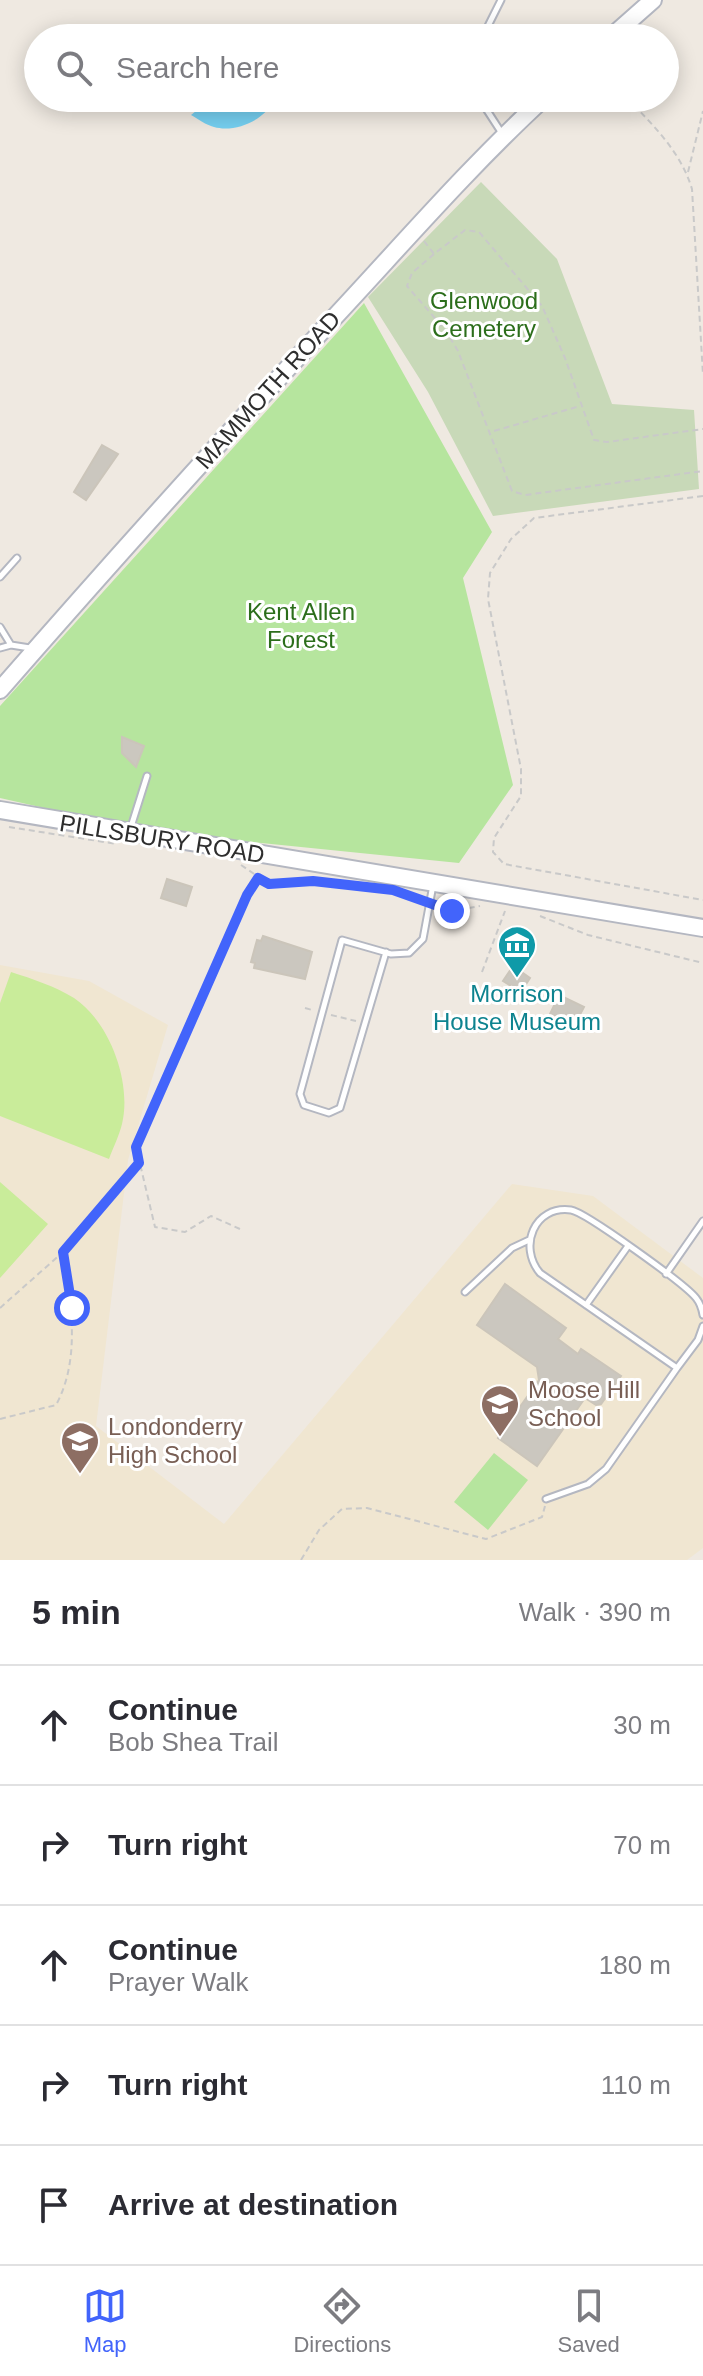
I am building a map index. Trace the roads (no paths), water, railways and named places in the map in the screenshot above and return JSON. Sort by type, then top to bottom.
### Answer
[{"type":"main road","points":[[626,24],[653,0]]},
{"type":"main road","name":"MAMMOTH ROAD","points":[[0,690],[415,229],[529,112]]},
{"type":"main road","name":"PILLSBURY ROAD","points":[[2,818],[128,840],[433,881],[703,928]]},
{"type":"lane","points":[[489,24],[501,0]]},
{"type":"lane","points":[[488,112],[504,136]]},
{"type":"lane","points":[[0,577],[17,558]]},
{"type":"lane","points":[[0,627],[11,645]]},
{"type":"lane","points":[[0,648],[11,645],[35,650]]},
{"type":"lane","points":[[128,840],[147,776]]},
{"type":"lane","points":[[386,952],[340,1108],[329,1113],[304,1105],[300,1094],[342,940],[386,952],[409,953],[423,939],[433,881]]},
{"type":"lane","points":[[677,1368],[536,1268],[529,1252],[529,1240],[536,1224],[545,1215],[569,1209],[587,1216],[694,1296],[703,1315]]},
{"type":"lane","points":[[666,1274],[703,1221]]},
{"type":"lane","points":[[465,1292],[512,1248],[529,1240]]},
{"type":"lane","points":[[586,1305],[628,1246]]},
{"type":"lane","points":[[546,1499],[588,1484],[606,1469],[698,1340],[703,1326]]},
{"type":"water","points":[[195,112],[265,112],[248,123],[231,128],[211,126],[191,115]]},
{"type":"place","name":"Morrison House Museum","points":[[517,979]]},
{"type":"place","name":"Moose Hill School","points":[[500,1438]]},
{"type":"place","name":"Londonderry High School","points":[[80,1475]]},
{"type":"park label","name":"Glenwood Cemetery","points":[[484,315]]},
{"type":"park label","name":"Kent Allen Forest","points":[[301,626]]}]
